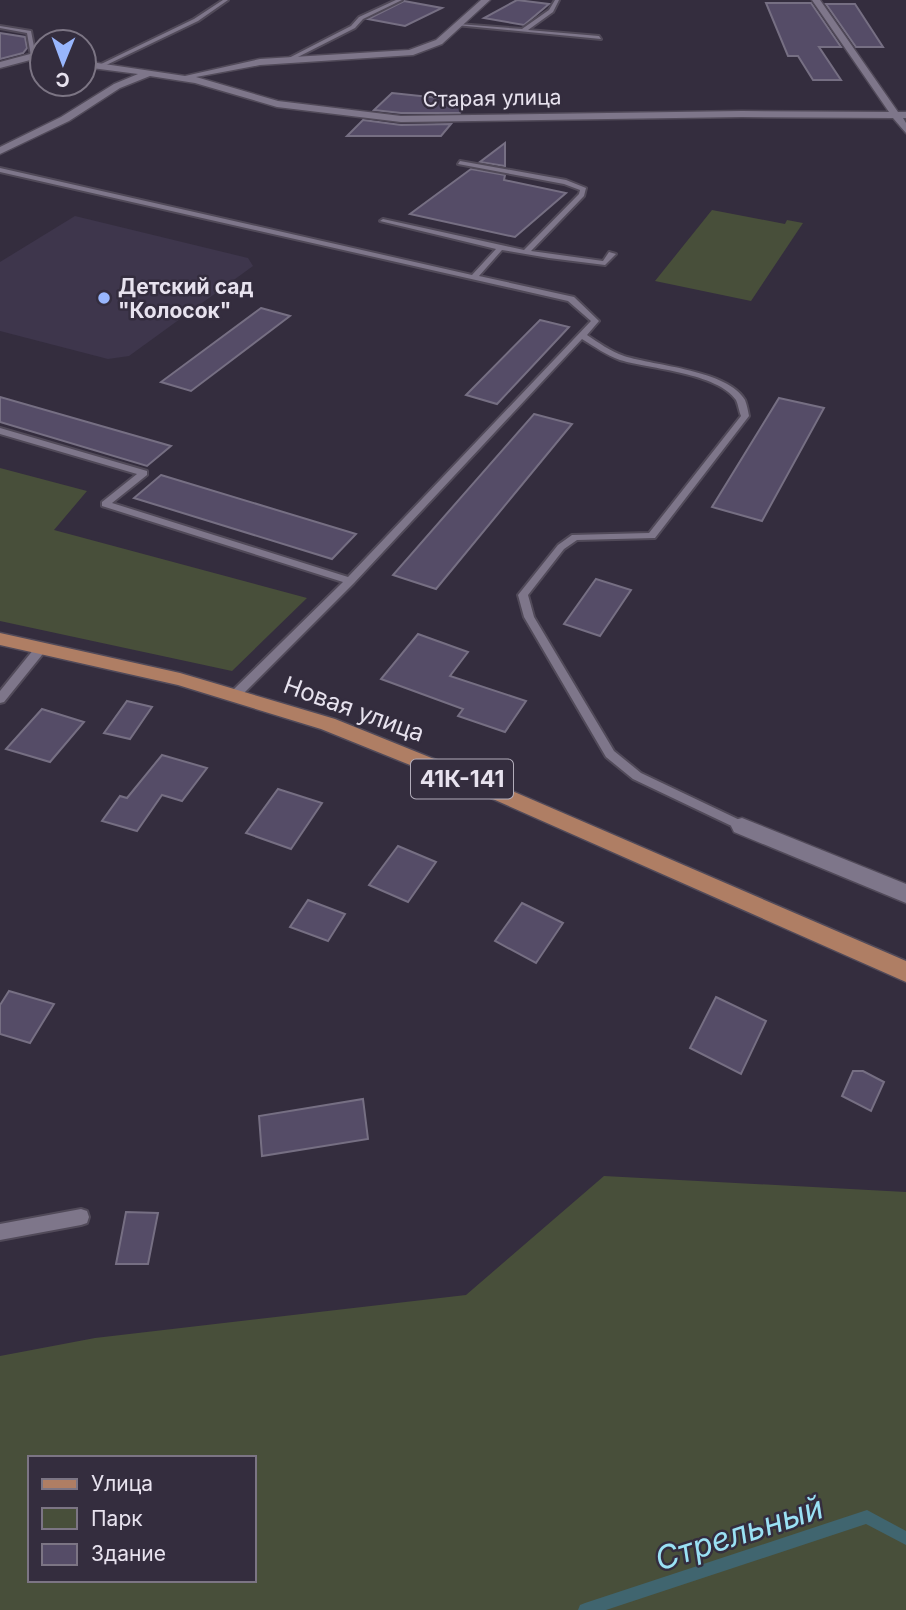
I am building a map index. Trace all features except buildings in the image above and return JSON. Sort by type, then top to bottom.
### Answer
[{"type":"main road","name":"Новая улица","points":[[0,639],[180,679],[328,724],[484,787],[906,972]]},
{"type":"street","points":[[181,77],[260,62],[410,53],[439,42],[486,0]]},
{"type":"street","points":[[816,0],[901,115],[906,130]]},
{"type":"street","points":[[0,65],[28,58]]},
{"type":"street","name":"Старая улица","points":[[98,67],[181,77],[277,104],[401,119],[742,114],[901,115]]},
{"type":"street","points":[[0,151],[65,119],[117,86],[149,74]]},
{"type":"street","points":[[742,826],[906,894]]},
{"type":"lane","points":[[98,67],[197,20],[226,0]]},
{"type":"lane","points":[[288,60],[353,27],[361,18],[400,0]]},
{"type":"lane","points":[[523,31],[551,11],[557,0]]},
{"type":"lane","points":[[458,25],[599,38]]},
{"type":"lane","points":[[0,27],[28,32]]},
{"type":"lane","points":[[460,163],[566,182],[584,189],[582,195],[526,252]]},
{"type":"lane","points":[[0,170],[571,299],[595,321],[350,581],[235,695]]},
{"type":"lane","points":[[383,221],[526,252],[605,263],[612,254]]},
{"type":"lane","points":[[474,277],[500,248]]},
{"type":"lane","points":[[582,335],[611,354],[680,370],[734,390],[745,403],[745,416],[652,536],[575,537],[561,547],[523,595],[529,617],[610,754],[637,776],[742,826]]},
{"type":"lane","points":[[0,431],[144,473],[105,504],[350,581]]},
{"type":"lane","points":[[0,699],[42,647]]},
{"type":"lane","points":[[0,1232],[80,1217]]},
{"type":"shaded area","name":"Детский сад \"Колосок\"","points":[[75,216],[248,258],[253,266],[129,356],[108,359],[0,331],[0,262]]},
{"type":"green space","points":[[712,210],[785,224],[787,220],[803,223],[751,301],[655,281]]},
{"type":"green space","points":[[0,468],[87,491],[54,530],[307,598],[232,671],[0,621]]},
{"type":"green space","points":[[604,1176],[906,1192],[906,1610],[0,1610],[0,1356],[95,1338],[466,1295]]},
{"type":"waterway","name":"Стрельный","points":[[585,1610],[867,1517],[906,1538]]},
{"type":"place","name":"Детский сад \"Колосок\"","points":[[104,298]]}]
